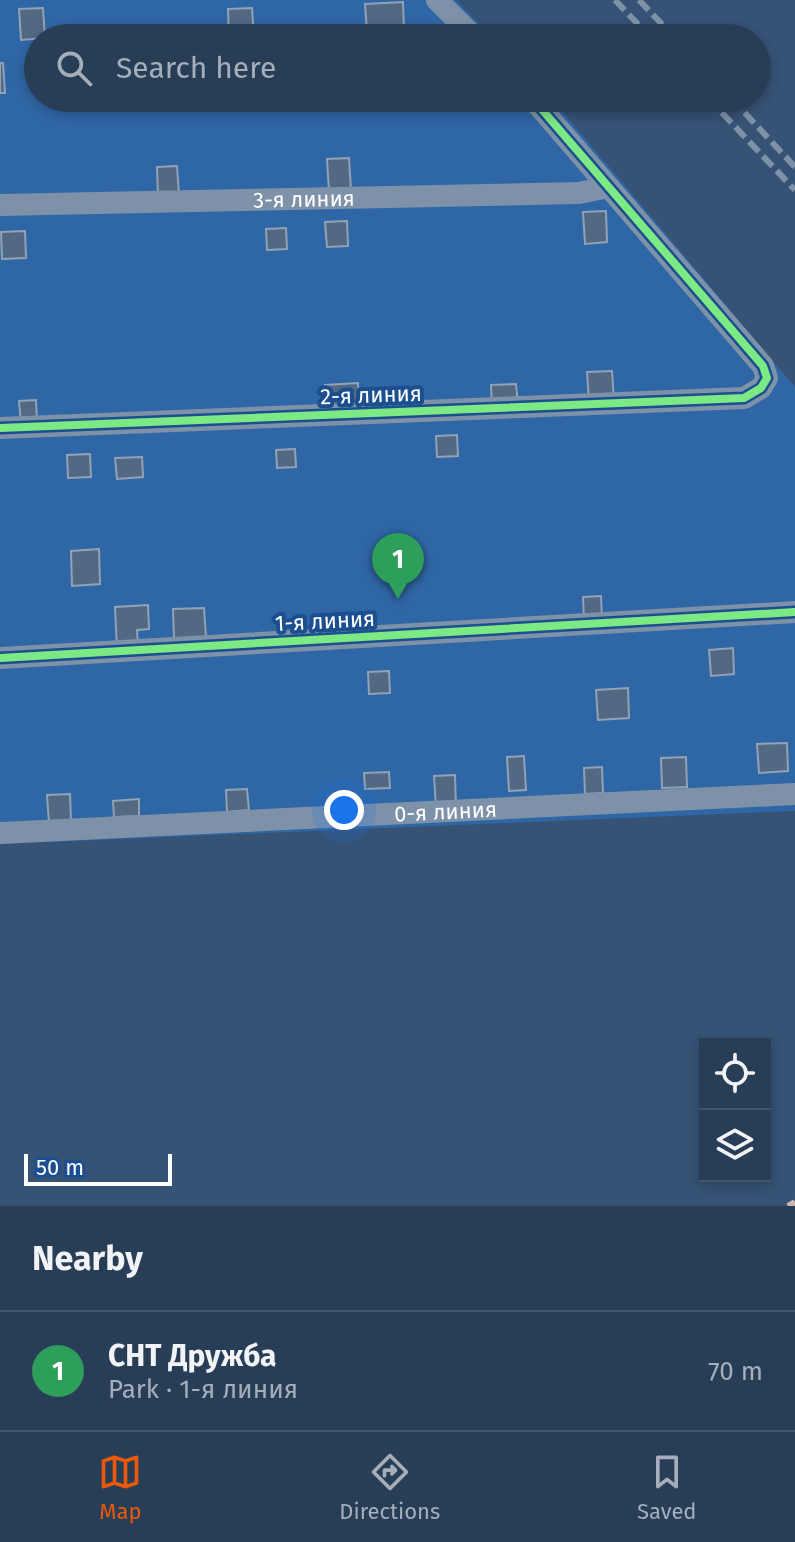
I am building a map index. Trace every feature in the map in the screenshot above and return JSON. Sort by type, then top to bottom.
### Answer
[{"type":"street","points":[[437,0],[461,24]]},
{"type":"street","points":[[544,112],[608,187]]},
{"type":"street","name":"3-я линия","points":[[0,205],[579,193],[608,187]]},
{"type":"street","name":"2-я линия","points":[[0,428],[744,398],[761,388],[767,378],[763,366],[608,187]]},
{"type":"street","name":"1-я линия","points":[[0,658],[795,612]]},
{"type":"street","name":"0-я линия","points":[[0,833],[795,794]]},
{"type":"shaded area","points":[[0,0],[456,0],[479,24],[24,24],[24,112],[563,112],[795,387],[795,811],[0,844]]},
{"type":"building","points":[[403,2],[404,24],[366,24],[365,4]]},
{"type":"building","points":[[43,8],[44,24],[24,24],[24,40],[21,40],[19,9]]},
{"type":"building","points":[[252,8],[253,24],[229,24],[228,9]]},
{"type":"building","points":[[0,63],[3,63],[5,93],[0,93]]},
{"type":"building","points":[[349,158],[351,191],[329,192],[327,159]]},
{"type":"building","points":[[177,166],[179,194],[158,195],[157,167]]},
{"type":"building","points":[[606,211],[607,242],[585,244],[583,212]]},
{"type":"building","points":[[347,221],[348,246],[327,247],[325,222]]},
{"type":"building","points":[[286,228],[287,249],[267,250],[266,229]]},
{"type":"building","points":[[25,231],[26,258],[2,259],[1,232]]},
{"type":"building","points":[[612,371],[614,401],[589,402],[587,372]]},
{"type":"building","points":[[358,383],[359,411],[327,413],[325,385]]},
{"type":"building","points":[[516,384],[518,405],[492,407],[491,385]]},
{"type":"building","points":[[36,400],[37,423],[21,424],[19,401]]},
{"type":"building","points":[[457,435],[458,456],[437,457],[436,436]]},
{"type":"building","points":[[295,449],[296,467],[277,468],[276,450]]},
{"type":"building","points":[[90,454],[91,477],[68,478],[67,455]]},
{"type":"building","points":[[142,457],[143,477],[117,479],[115,458]]},
{"type":"building","points":[[99,549],[100,584],[72,586],[71,551]]},
{"type":"building","points":[[601,596],[602,619],[584,620],[583,597]]},
{"type":"building","points":[[148,605],[149,629],[137,630],[138,647],[117,648],[115,607]]},
{"type":"building","points":[[204,608],[206,637],[174,639],[173,609]]},
{"type":"building","points":[[733,648],[734,674],[711,676],[709,650]]},
{"type":"building","points":[[389,671],[390,693],[369,694],[368,672]]},
{"type":"building","points":[[628,688],[629,718],[598,720],[596,690]]},
{"type":"building","points":[[787,743],[788,771],[759,773],[757,744]]},
{"type":"building","points":[[524,756],[526,790],[509,791],[507,757]]},
{"type":"building","points":[[686,757],[687,787],[662,788],[661,758]]},
{"type":"building","points":[[602,767],[603,793],[585,794],[584,768]]},
{"type":"building","points":[[389,772],[390,788],[365,789],[364,773]]},
{"type":"building","points":[[455,775],[456,807],[436,808],[434,776]]},
{"type":"building","points":[[247,789],[249,810],[227,812],[226,790]]},
{"type":"building","points":[[70,794],[71,822],[49,823],[47,795]]},
{"type":"building","points":[[139,799],[139,816],[114,817],[113,801]]},
{"type":"railway","points":[[615,0],[638,24]]},
{"type":"railway","points":[[639,0],[662,24]]},
{"type":"railway","points":[[721,112],[795,190]]},
{"type":"railway","points":[[744,112],[795,167]]},
{"type":"marked path","points":[[788,1206],[795,1202]]},
{"type":"cycle path","points":[[0,428],[744,398],[761,388],[767,378],[763,366],[544,112]]},
{"type":"cycle path","points":[[0,658],[795,612]]},
{"type":"place","name":"СНТ Дружба","points":[[398,599]]}]
